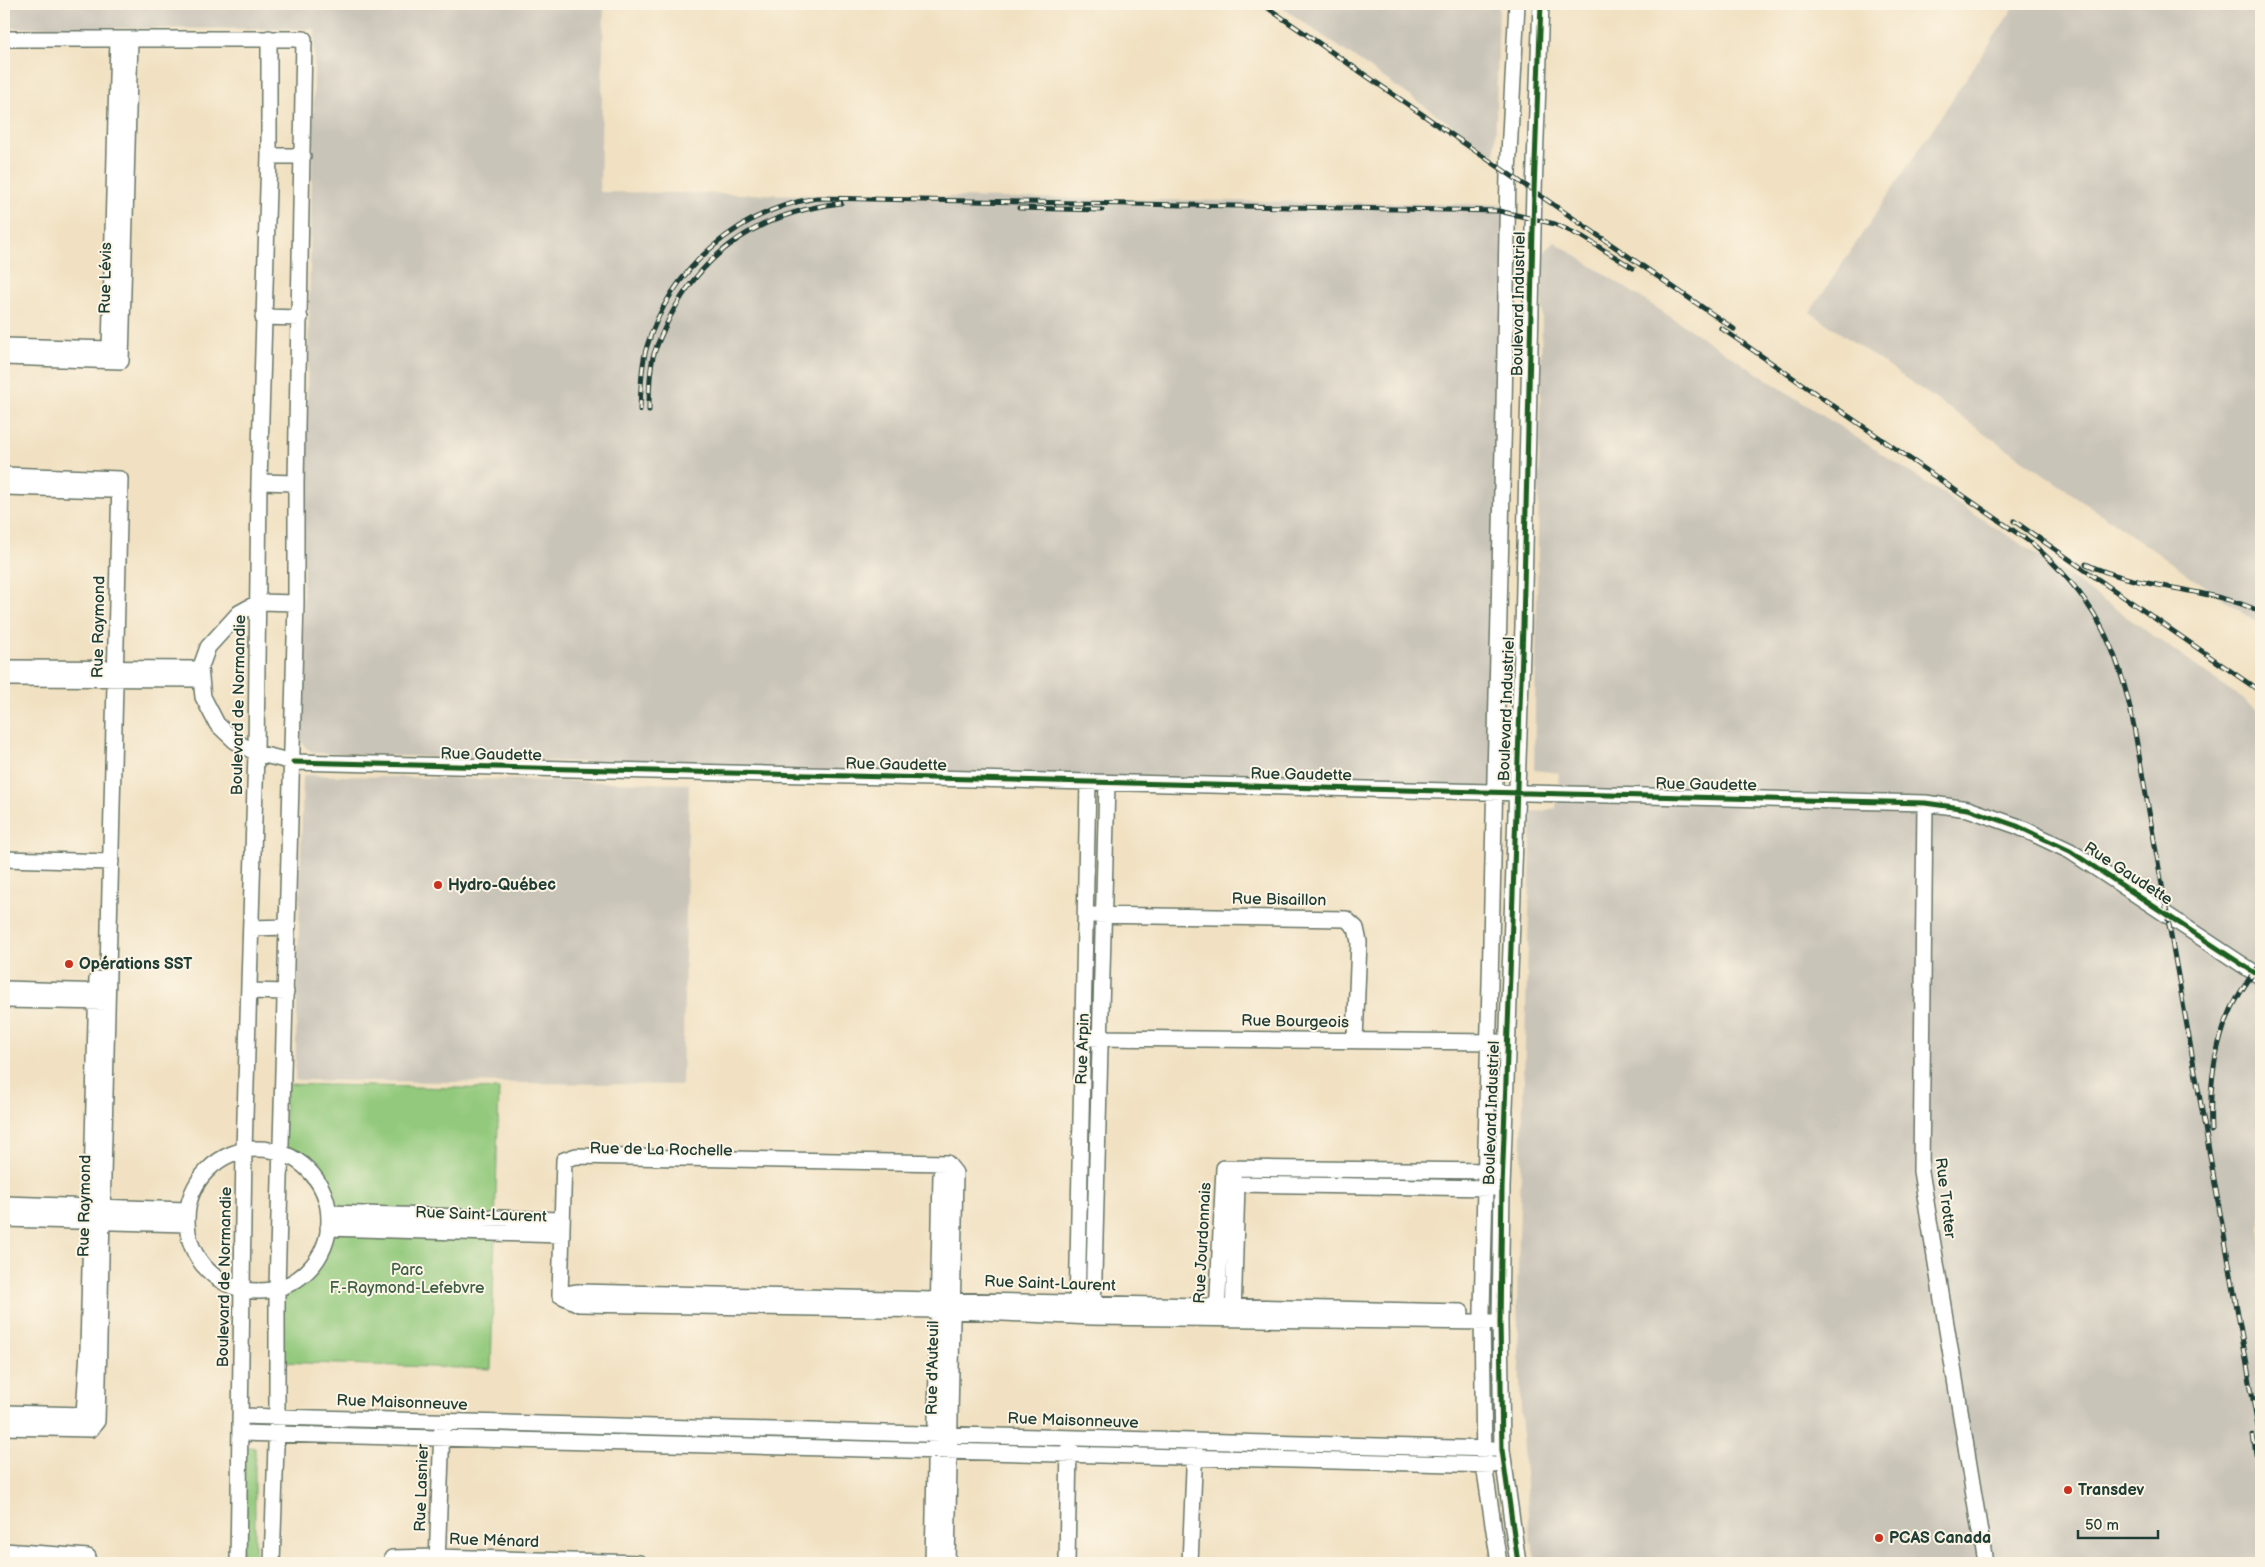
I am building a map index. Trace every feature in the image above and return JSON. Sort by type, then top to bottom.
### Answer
[{"type":"street","name":"Boulevard Industriel","points":[[1499,1563],[1484,1465],[1483,1317],[1508,172],[1517,4]]},
{"type":"street","name":"Boulevard Industriel","points":[[1518,1563],[1502,1450],[1500,1317],[1502,1171],[1523,626],[1534,190],[1541,4]]},
{"type":"street","name":"Boulevard de Normandie","points":[[238,1563],[241,1433],[241,1288],[256,753],[259,482],[269,156],[269,38]]},
{"type":"street","points":[[4,39],[304,39],[293,762],[277,1288],[277,1417],[272,1563]]},
{"type":"street","name":"Rue Lévis","points":[[121,360],[120,195],[124,39]]},
{"type":"street","points":[[1515,54],[1539,75]]},
{"type":"street","points":[[269,156],[303,156]]},
{"type":"street","name":"Rue Lévis","points":[[110,349],[120,195]]},
{"type":"street","points":[[263,317],[300,318]]},
{"type":"street","points":[[4,346],[110,349],[121,360]]},
{"type":"street","points":[[4,357],[121,360]]},
{"type":"street","points":[[1504,407],[1529,413]]},
{"type":"street","points":[[4,474],[115,484]]},
{"type":"street","points":[[259,482],[296,483]]},
{"type":"street","points":[[4,487],[115,484]]},
{"type":"street","name":"Rue Raymond","points":[[91,1429],[97,1420],[93,1350],[115,484]]},
{"type":"street","points":[[1501,545],[1525,550]]},
{"type":"street","points":[[4,668],[110,673],[201,674],[208,647],[238,613],[259,602],[296,603]]},
{"type":"street","points":[[1498,623],[1523,626]]},
{"type":"street","points":[[4,678],[110,673]]},
{"type":"street","name":"Rue Gaudette","points":[[201,674],[204,698],[217,724],[235,741],[256,753],[293,762],[1926,803],[1968,809],[2017,826],[2070,851],[2261,978]]},
{"type":"street","name":"Rue Arpin","points":[[1077,1310],[1088,782]]},
{"type":"street","name":"Rue Arpin","points":[[1094,1310],[1107,783]]},
{"type":"street","name":"Rue Trotter","points":[[1926,803],[1922,1171],[1985,1563]]},
{"type":"street","points":[[4,859],[105,866]]},
{"type":"street","points":[[4,869],[105,866]]},
{"type":"street","name":"Rue Bisaillon","points":[[1085,915],[1346,919],[1356,928],[1359,942],[1355,1040]]},
{"type":"street","points":[[251,928],[288,927]]},
{"type":"street","points":[[4,989],[102,997]]},
{"type":"street","points":[[249,991],[286,992]]},
{"type":"street","points":[[4,1000],[102,997]]},
{"type":"street","name":"Rue Bourgeois","points":[[1083,1037],[1506,1042]]},
{"type":"street","points":[[244,1150],[268,1150],[282,1153],[299,1162],[314,1176],[324,1193],[329,1220],[323,1248],[312,1266],[296,1279],[277,1288],[262,1290],[241,1288],[219,1279],[204,1265],[190,1239],[187,1217],[192,1194],[207,1170],[225,1157],[244,1150]]},
{"type":"street","name":"Rue de La Rochelle","points":[[562,1227],[570,1158],[759,1164],[936,1173],[948,1171]]},
{"type":"street","name":"Rue Jourdonnais","points":[[1224,1168],[1502,1171]]},
{"type":"street","name":"Rue Jourdonnais","points":[[1224,1168],[1238,1184],[1233,1313]]},
{"type":"street","name":"Rue Jourdonnais","points":[[1217,1313],[1224,1168]]},
{"type":"street","points":[[1343,1169],[1343,1186]]},
{"type":"street","name":"Rue d'Auteuil","points":[[947,1563],[942,1435],[948,1171]]},
{"type":"street","name":"Rue Jourdonnais","points":[[1238,1184],[1502,1188]]},
{"type":"street","points":[[4,1204],[97,1214],[187,1217]]},
{"type":"street","points":[[4,1219],[97,1214]]},
{"type":"street","name":"Rue Saint-Laurent","points":[[329,1220],[562,1227],[560,1295],[578,1304],[757,1301],[945,1304],[1077,1310],[1500,1317]]},
{"type":"street","name":"Rue Raymond","points":[[84,1415],[93,1350]]},
{"type":"street","points":[[4,1413],[84,1415],[91,1429],[4,1427]]},
{"type":"street","name":"Rue Maisonneuve","points":[[241,1416],[1502,1450]]},
{"type":"street","name":"Rue Lasnier","points":[[437,1560],[442,1421]]},
{"type":"street","points":[[561,1441],[562,1424]]},
{"type":"street","points":[[693,1428],[693,1444]]},
{"type":"street","points":[[817,1431],[817,1448]]},
{"type":"street","name":"Rue Maisonneuve","points":[[241,1433],[1504,1465]]},
{"type":"street","points":[[1067,1563],[1070,1438]]},
{"type":"street","points":[[1190,1563],[1195,1442]]},
{"type":"street","points":[[1327,1445],[1327,1461]]},
{"type":"street","name":"Rue d'Auteuil","points":[[933,1563],[942,1451]]},
{"type":"street","points":[[4,1551],[87,1561]]},
{"type":"street","points":[[392,1563],[392,1558],[437,1560]]},
{"type":"street","name":"Rue Ménard","points":[[437,1560],[639,1563]]},
{"type":"street","points":[[4,1562],[22,1563]]},
{"type":"shaded area","points":[[4,4],[604,4],[600,192],[1510,205],[1493,794],[315,753],[306,748],[300,739],[315,29],[4,28]]},
{"type":"shaded area","points":[[1277,4],[1499,4],[1495,155]]},
{"type":"shaded area","points":[[2016,4],[2261,4],[2261,625],[1810,312]]},
{"type":"shaded area","points":[[1555,242],[2053,565],[2261,712],[2261,1563],[1536,1563],[1530,1538],[1522,1436],[1517,1301],[1532,813],[1556,808],[1559,773],[1534,770],[1543,253]]},
{"type":"shaded area","points":[[303,775],[689,784],[682,1085],[295,1080]]},
{"type":"green space","name":"Parc F.-Raymond-Lefebvre","points":[[285,1084],[499,1089],[491,1369],[277,1362],[277,1289],[298,1281],[309,1274],[321,1258],[328,1242],[330,1225],[328,1208],[322,1192],[313,1178],[300,1165],[284,1155]]},
{"type":"green space","points":[[241,1445],[255,1448],[255,1563],[242,1563]]},
{"type":"railway","points":[[1262,4],[1734,329]]},
{"type":"railway","points":[[640,410],[642,370],[647,346],[658,318],[673,292],[691,268],[711,248],[735,230],[760,215],[788,205],[817,198],[1499,211],[1555,224],[1583,237],[1633,268]]},
{"type":"railway","points":[[649,410],[651,370],[657,346],[671,315],[702,270],[721,252],[763,224],[787,215],[841,203]]},
{"type":"railway","points":[[1019,208],[1102,210]]},
{"type":"railway","points":[[1721,328],[2030,542],[2071,582],[2100,624],[2120,672],[2134,727],[2261,1444]]},
{"type":"railway","points":[[2014,521],[2261,692]]},
{"type":"railway","points":[[2086,564],[2129,579],[2218,597],[2261,612]]},
{"type":"railway","points":[[2211,1131],[2212,1086],[2219,1042],[2235,1002],[2261,964]]},
{"type":"railway","points":[[2253,1436],[2261,1483]]},
{"type":"cycle path","points":[[1518,1563],[1502,1450],[1500,1322],[1502,1188],[1523,626],[1534,190],[1541,4]]},
{"type":"cycle path","points":[[293,762],[1925,803],[1968,809],[2017,826],[2070,851],[2261,977]]},
{"type":"place","name":"Hydro-Québec","points":[[438,885]]},
{"type":"place","name":"Opérations SST","points":[[69,964]]},
{"type":"place","name":"Transdev","points":[[2068,1490]]},
{"type":"place","name":"PCAS Canada","points":[[1879,1538]]}]
